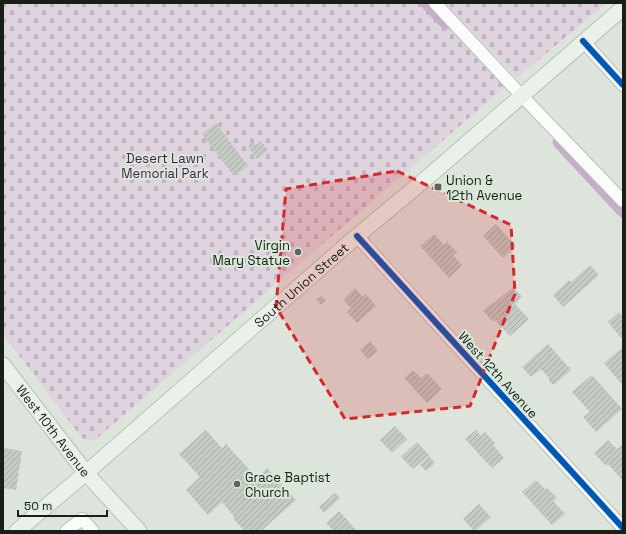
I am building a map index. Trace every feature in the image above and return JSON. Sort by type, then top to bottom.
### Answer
[{"type":"main road","name":"South Union Street","points":[[17,531],[623,8]]},
{"type":"main road","name":"West 10th Avenue","points":[[3,365],[86,473],[139,531]]},
{"type":"street","points":[[435,3],[623,201]]},
{"type":"street","points":[[584,41],[623,85]]},
{"type":"street","name":"West 12th Avenue","points":[[357,236],[623,528]]},
{"type":"street","points":[[66,531],[82,519],[93,531]]},
{"type":"highlighted area","points":[[397,171],[511,225],[515,294],[470,406],[345,419],[276,307],[286,189]]},
{"type":"green space","name":"Desert Lawn Memorial Park","points":[[3,3],[428,3],[506,86],[96,439],[89,440],[82,438],[3,334]]},
{"type":"green space","points":[[444,3],[606,3],[517,78]]},
{"type":"building","points":[[216,123],[248,166],[234,176],[202,134]]},
{"type":"building","points":[[261,141],[268,150],[257,159],[248,146],[253,142],[256,145]]},
{"type":"building","points":[[496,224],[516,246],[503,258],[483,236]]},
{"type":"building","points":[[434,234],[444,245],[447,242],[457,252],[453,255],[462,265],[449,278],[420,246]]},
{"type":"building","points":[[590,265],[599,275],[563,307],[553,295],[569,280],[571,282]]},
{"type":"building","points":[[513,287],[522,297],[515,304],[529,319],[510,336],[495,320],[493,322],[483,311]]},
{"type":"building","points":[[355,288],[363,297],[366,294],[376,306],[357,323],[347,312],[351,308],[343,300]]},
{"type":"building","points":[[322,296],[326,301],[321,305],[316,299]]},
{"type":"building","points":[[619,312],[623,317],[623,337],[621,338],[608,322]]},
{"type":"building","points":[[370,341],[378,351],[368,359],[360,350]]},
{"type":"building","points":[[548,344],[571,370],[555,384],[552,384],[549,381],[549,378],[541,369],[531,377],[522,367]]},
{"type":"building","points":[[621,349],[623,351],[623,386],[604,363]]},
{"type":"building","points":[[413,370],[421,378],[427,373],[442,389],[427,403],[404,378]]},
{"type":"building","points":[[592,375],[622,409],[596,432],[583,417],[590,412],[572,392]]},
{"type":"building","points":[[395,426],[407,439],[392,453],[380,440]]},
{"type":"building","name":"Grace Baptist Church","points":[[206,430],[222,448],[226,444],[257,478],[267,468],[296,500],[261,531],[244,531],[222,502],[208,515],[186,490],[200,477],[179,454]]},
{"type":"building","points":[[476,430],[481,436],[485,432],[495,443],[493,445],[504,458],[492,468],[465,439]]},
{"type":"building","points":[[608,440],[617,449],[623,444],[623,481],[608,464],[606,466],[594,453]]},
{"type":"building","points":[[417,442],[429,455],[413,469],[401,457]]},
{"type":"building","points":[[4,448],[22,451],[16,490],[3,488]]},
{"type":"building","points":[[429,456],[435,463],[426,471],[420,465]]},
{"type":"building","points":[[536,480],[557,498],[553,501],[565,514],[552,525],[522,492]]},
{"type":"building","points":[[335,493],[340,498],[324,513],[319,507]]},
{"type":"building","points":[[479,504],[491,517],[474,531],[463,519]]},
{"type":"building","points":[[339,511],[357,531],[334,531],[326,523]]},
{"type":"waterway","points":[[427,3],[446,23]]},
{"type":"waterway","points":[[559,142],[623,211]]},
{"type":"cycle path","points":[[583,41],[623,85]]},
{"type":"cycle path","points":[[357,236],[623,528]]},
{"type":"place","name":"Union & 12th Avenue","points":[[438,187]]},
{"type":"place","name":"Virgin Mary Statue","points":[[298,252]]},
{"type":"place","name":"Grace Baptist Church","points":[[237,484]]}]
